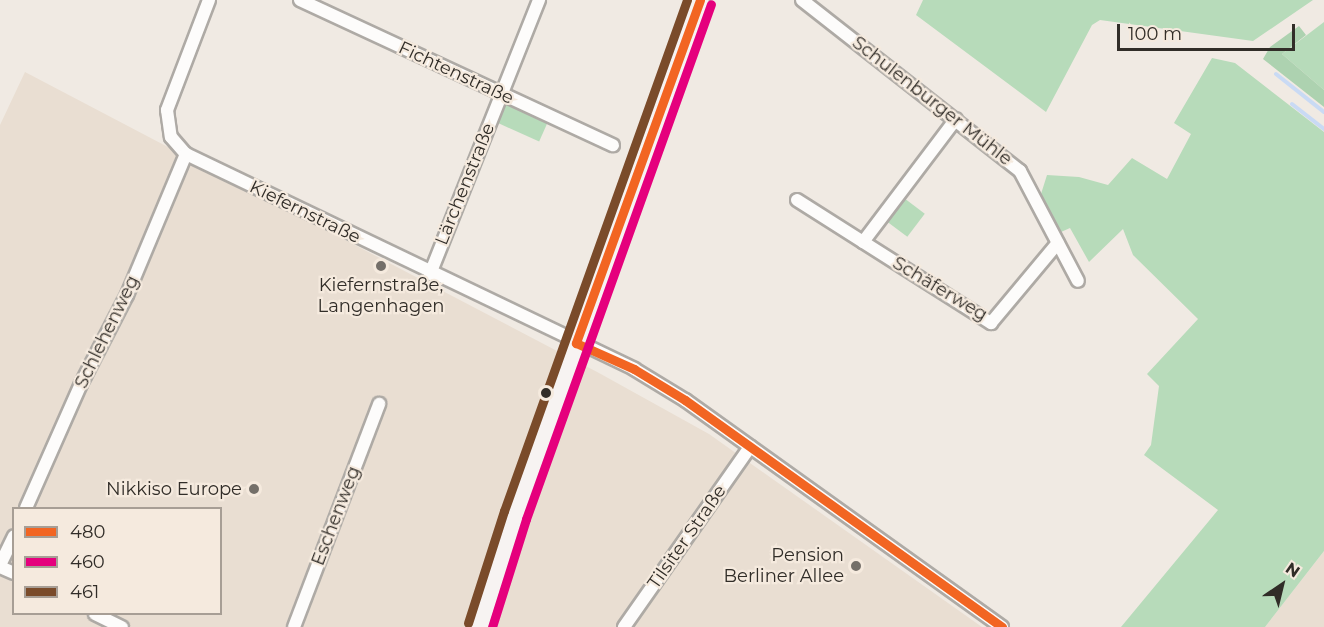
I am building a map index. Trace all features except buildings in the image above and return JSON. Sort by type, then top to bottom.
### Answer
[{"type":"main road","points":[[479,627],[576,343],[700,0]]},
{"type":"street","points":[[186,154],[171,137],[167,110],[209,0]]},
{"type":"street","name":"Fichtenstraße","points":[[300,0],[613,145]]},
{"type":"street","name":"Lärchenstraße","points":[[430,274],[538,0]]},
{"type":"street","name":"Schulenburger Mühle","points":[[802,0],[1020,171],[1078,281]]},
{"type":"street","points":[[863,242],[956,119]]},
{"type":"street","name":"Kiefernstraße","points":[[186,154],[430,274],[634,369],[685,400],[1002,627]]},
{"type":"street","name":"Schlehenweg","points":[[26,507],[81,384],[127,295],[186,154]]},
{"type":"street","name":"Schäferweg","points":[[796,200],[991,323],[1058,243]]},
{"type":"street","name":"Eschenweg","points":[[294,627],[379,404]]},
{"type":"street","name":"Tilsiter Straße","points":[[624,627],[750,447]]},
{"type":"street","points":[[0,566],[12,540]]},
{"type":"street","points":[[97,615],[122,627]]},
{"type":"shaded area","points":[[25,72],[599,373],[709,434],[982,627],[0,627],[0,125]]},
{"type":"shaded area","points":[[1324,551],[1324,627],[1265,627]]},
{"type":"green space","points":[[923,0],[1313,0],[1253,41],[1100,20],[1092,25],[1046,112],[916,15]]},
{"type":"green space","points":[[1324,22],[1324,90],[1282,54]]},
{"type":"green space","points":[[1299,26],[1306,35],[1282,54],[1324,90],[1324,107],[1263,59],[1270,47]]},
{"type":"green space","points":[[1212,58],[1235,63],[1324,132],[1324,551],[1265,627],[1121,627],[1218,510],[1144,455],[1151,445],[1159,386],[1147,374],[1198,319],[1133,255],[1123,229],[1089,262],[1070,228],[1061,232],[1041,194],[1047,175],[1079,177],[1108,185],[1132,158],[1167,179],[1191,134],[1174,123]]},
{"type":"green space","points":[[507,103],[548,121],[539,141],[498,123]]},
{"type":"green space","points":[[904,198],[925,214],[907,237],[887,221]]},
{"type":"waterway","points":[[1276,74],[1324,112]]},
{"type":"waterway","points":[[1292,104],[1324,129]]},
{"type":"transit line","name":"461","points":[[468,623],[504,511],[687,0]]},
{"type":"transit line","name":"480","points":[[700,0],[576,343],[634,369],[685,400],[1002,627]]},
{"type":"transit line","name":"460","points":[[492,627],[526,519],[711,4]]},
{"type":"place","name":"Kiefernstraße, Langenhagen","points":[[381,266]]},
{"type":"place","name":"Nikkiso Europe","points":[[254,489]]},
{"type":"place","name":"Pension Berliner Allee","points":[[856,566]]}]
